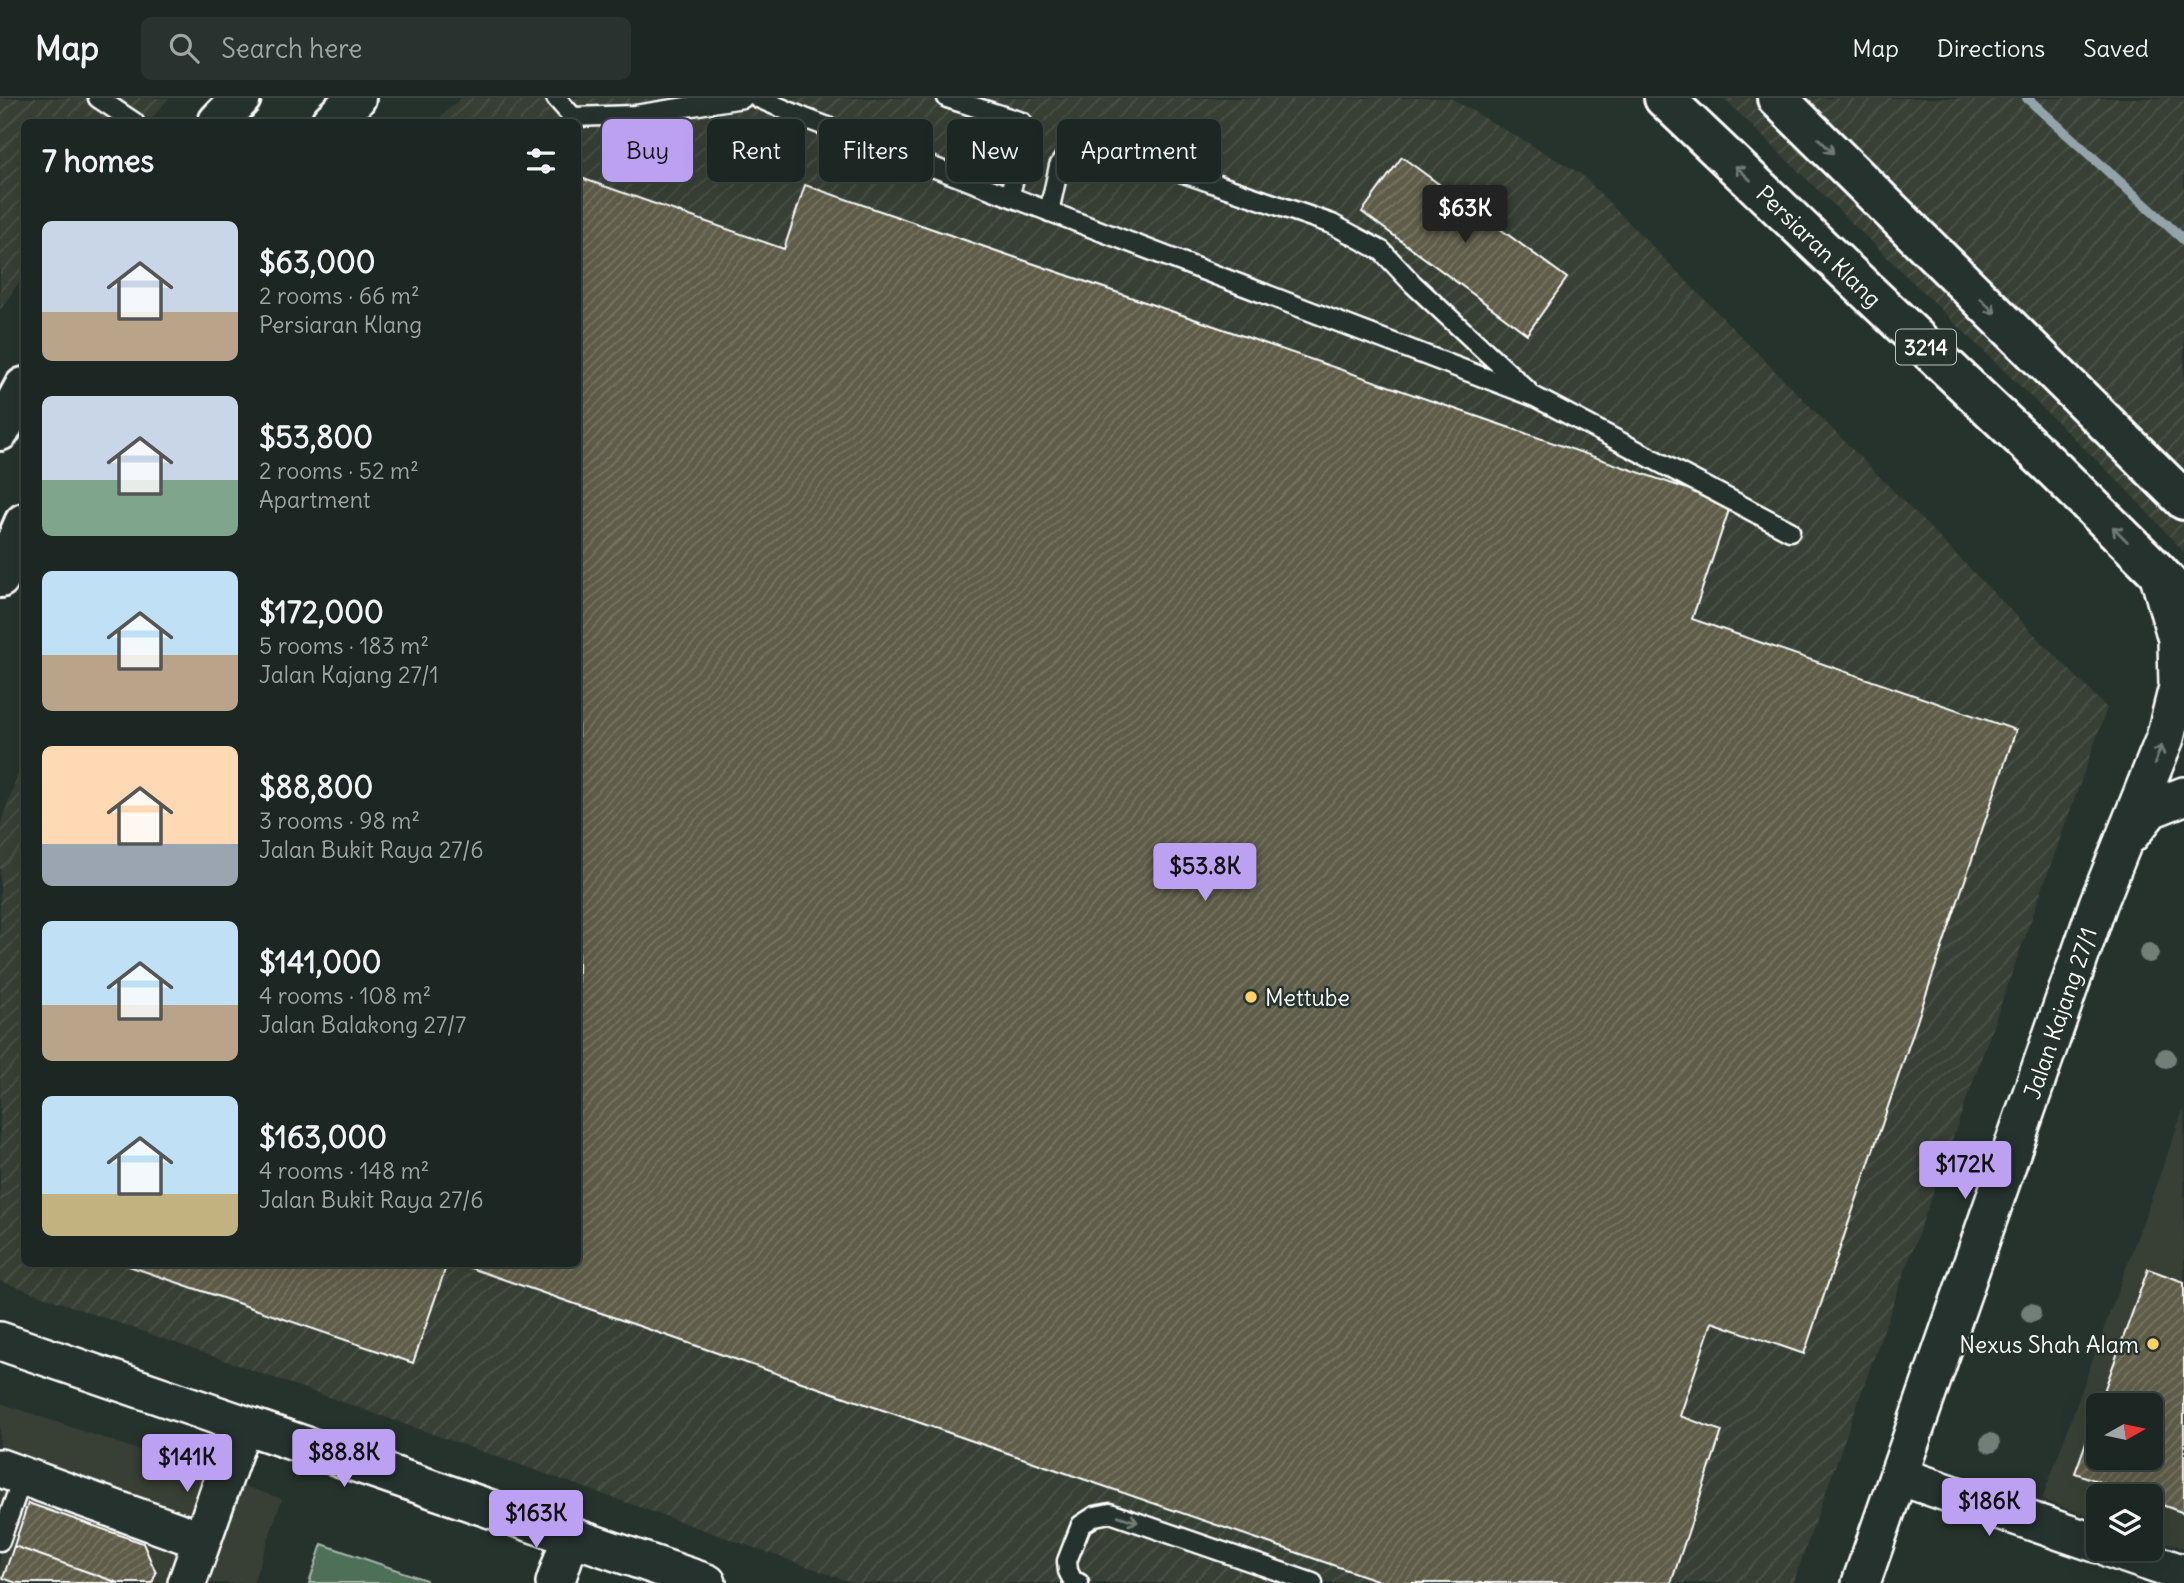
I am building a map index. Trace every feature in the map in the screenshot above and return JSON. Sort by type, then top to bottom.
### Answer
[{"type":"main road","points":[[221,119],[241,98]]},
{"type":"main road","points":[[334,119],[356,98]]},
{"type":"main road","name":"Persiaran Klang","points":[[1664,98],[2055,470],[2184,601]]},
{"type":"main road","points":[[1777,98],[2184,500]]},
{"type":"main road","points":[[0,431],[21,392]]},
{"type":"main road","points":[[0,578],[21,530]]},
{"type":"street","name":"Jalan Kajang 27/1","points":[[1861,1583],[2098,904],[2165,738],[2178,687],[2177,639],[2158,572]]},
{"type":"street","name":"Jalan Kajang 27/1","points":[[2125,841],[2151,809],[2184,796]]},
{"type":"street","points":[[0,1341],[707,1583]]},
{"type":"street","points":[[187,1583],[243,1424]]},
{"type":"street","points":[[11,1472],[201,1539]]},
{"type":"street","points":[[1899,1476],[2086,1541]]},
{"type":"street","points":[[555,1583],[571,1536]]},
{"type":"street","points":[[2146,1561],[2184,1574]]},
{"type":"lane","points":[[98,98],[130,119]]},
{"type":"lane","points":[[556,98],[573,117],[634,106],[743,98]]},
{"type":"lane","points":[[758,98],[1535,397],[1790,531]]},
{"type":"lane","points":[[947,98],[1022,122],[1026,142],[1009,196]]},
{"type":"lane","points":[[1049,212],[1059,166],[1071,147],[1096,143],[1332,224],[1382,251],[1413,284],[1535,397]]},
{"type":"lane","points":[[0,1541],[11,1472]]},
{"type":"lane","points":[[1079,1583],[1073,1581],[1067,1561],[1081,1525],[1095,1516],[1110,1513],[1313,1583]]},
{"type":"shaded area","points":[[0,98],[169,98],[152,119],[21,119],[21,279],[0,310]]},
{"type":"shaded area","name":"Mettube","points":[[461,98],[1450,98],[1581,174],[2107,708],[1793,1583],[854,1583],[0,1281],[0,826],[21,765],[21,1267],[581,1267],[581,119],[438,119]]},
{"type":"shaded area","points":[[1723,98],[2184,98],[2184,552],[2125,488]]},
{"type":"shaded area","points":[[2184,1108],[2184,1548],[2163,1541],[2163,1484],[2086,1484],[2086,1515],[2042,1500]]},
{"type":"shaded area","points":[[0,1403],[282,1499],[253,1583],[0,1583]]},
{"type":"green space","points":[[322,1544],[426,1580],[425,1583],[309,1583]]},
{"type":"building","points":[[1402,157],[1567,278],[1527,334],[1362,212]]},
{"type":"building","name":"Mettube","points":[[581,178],[784,249],[805,185],[1731,504],[1692,619],[2016,730],[1804,1354],[1712,1322],[1680,1416],[1722,1431],[1671,1583],[1385,1583],[468,1267],[581,1267]]},
{"type":"building","points":[[132,1267],[446,1267],[413,1363]]},
{"type":"building","name":"Nexus Shah Alam","points":[[2148,1269],[2184,1282],[2184,1513],[2163,1505],[2163,1484],[2105,1484],[2075,1473],[2086,1442],[2086,1470],[2163,1470],[2163,1393],[2103,1393]]},
{"type":"building","points":[[28,1503],[143,1543],[156,1573],[152,1583],[119,1583],[14,1546]]},
{"type":"building","points":[[14,1546],[119,1583],[16,1583],[3,1578]]},
{"type":"waterway","points":[[2027,98],[2184,240]]},
{"type":"place","name":"Mettube","points":[[1251,997]]},
{"type":"place","name":"Nexus Shah Alam","points":[[2153,1344]]}]
